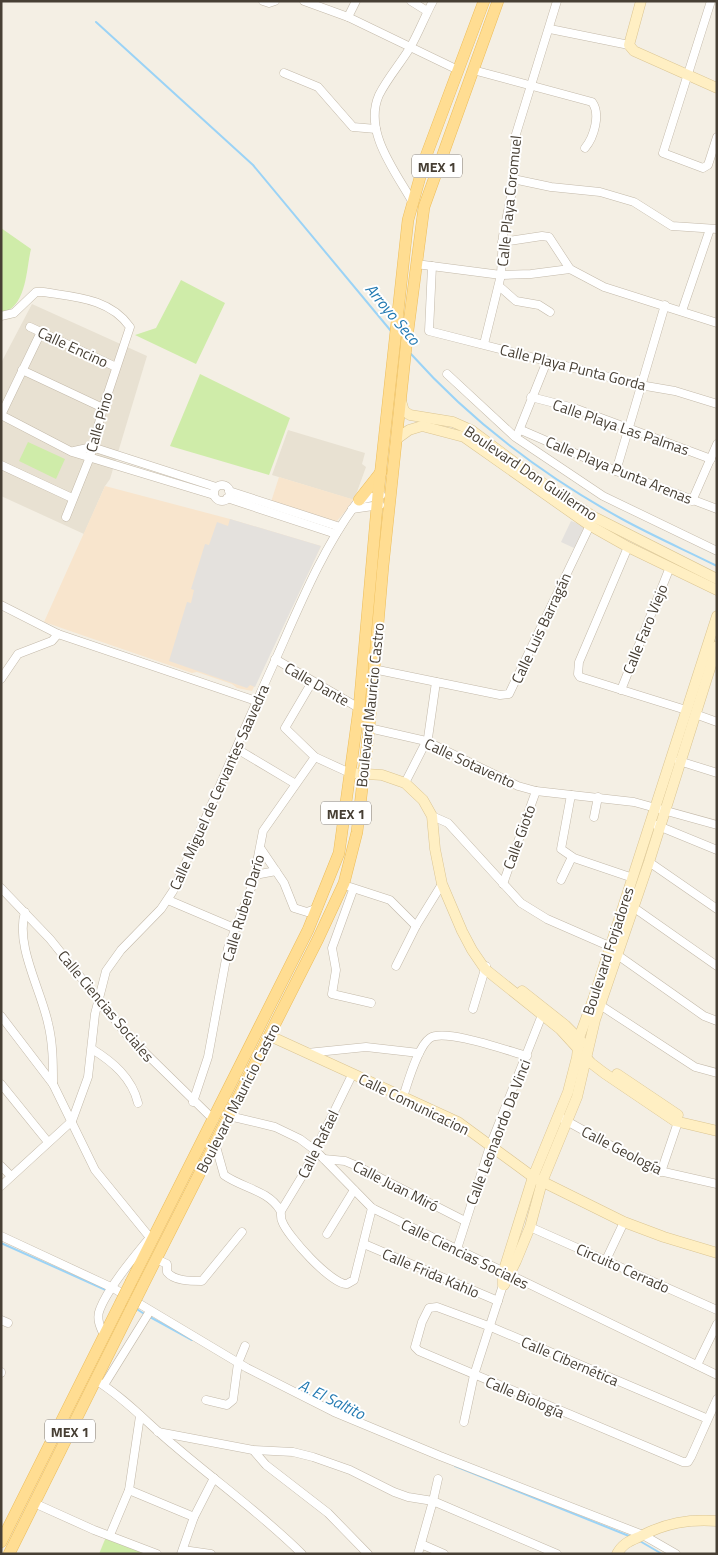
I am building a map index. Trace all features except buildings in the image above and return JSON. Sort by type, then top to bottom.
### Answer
[{"type":"main road","name":"Boulevard Mauricio Castro","points":[[9,1554],[34,1503],[100,1383],[131,1309],[151,1239],[214,1120],[318,908],[339,853],[359,708],[377,500],[382,470],[393,346],[412,201],[484,1]]},
{"type":"main road","name":"Boulevard Mauricio Castro","points":[[1,1542],[120,1304],[156,1259],[348,887],[369,728],[373,669],[407,338],[426,196],[498,1]]},
{"type":"main road","points":[[355,504],[382,470]]},
{"type":"street","points":[[263,1],[273,2]]},
{"type":"street","points":[[304,1],[348,17],[458,70]]},
{"type":"street","points":[[348,17],[356,1]]},
{"type":"street","points":[[412,1],[427,11]]},
{"type":"street","points":[[412,201],[387,157],[376,128],[379,96],[388,78],[411,47],[433,1]]},
{"type":"street","name":"Calle Playa Coromuel","points":[[484,344],[501,275],[502,242],[513,179],[516,134],[550,29],[557,1]]},
{"type":"street","points":[[629,44],[641,1]]},
{"type":"street","points":[[711,1],[663,153],[703,168],[708,165],[717,138]]},
{"type":"street","points":[[550,29],[629,44],[640,56],[717,88]]},
{"type":"street","points":[[473,70],[592,102],[596,110],[594,137],[585,148]]},
{"type":"street","points":[[284,73],[318,87],[354,127],[376,128]]},
{"type":"street","points":[[513,179],[551,187],[600,192],[634,202],[672,226],[714,229],[682,311]]},
{"type":"street","points":[[502,242],[542,236],[549,237],[570,269],[604,287],[717,323]]},
{"type":"street","points":[[416,264],[501,275],[531,274],[570,269]]},
{"type":"street","name":"Calle Playa Punta Gorda","points":[[432,266],[429,331],[640,385],[675,391],[717,404]]},
{"type":"street","points":[[498,286],[516,301],[539,305],[550,312]]},
{"type":"street","name":"Calle Pino","points":[[1,316],[14,313],[36,292],[42,292],[96,301],[123,318],[130,327],[102,408],[90,457],[66,516]]},
{"type":"street","points":[[616,471],[665,306]]},
{"type":"street","name":"Calle Encino","points":[[30,327],[116,368]]},
{"type":"street","points":[[41,332],[1,415],[72,452],[215,491],[224,485],[228,495]]},
{"type":"street","points":[[515,437],[521,430],[531,398],[547,361]]},
{"type":"street","points":[[22,370],[102,408]]},
{"type":"street","name":"Boulevard Don Guillermo","points":[[447,374],[515,437],[617,504],[717,551]]},
{"type":"street","name":"Calle Playa Las Palmas","points":[[531,398],[574,408],[711,459]]},
{"type":"street","name":"Boulevard Don Guillermo","points":[[401,401],[404,410],[410,415],[453,422],[471,430],[628,547],[717,590]]},
{"type":"street","name":"Boulevard Don Guillermo","points":[[398,438],[409,430],[422,426],[464,436],[592,521],[717,579]]},
{"type":"street","name":"Calle Playa Punta Arenas","points":[[521,430],[616,471],[717,509]]},
{"type":"street","points":[[692,501],[717,444]]},
{"type":"street","points":[[72,452],[92,447],[215,491],[220,500],[228,495]]},
{"type":"street","points":[[1,465],[72,498]]},
{"type":"street","points":[[228,495],[338,531]]},
{"type":"street","points":[[355,504],[377,500]]},
{"type":"street","points":[[355,504],[390,500]]},
{"type":"street","name":"Calle Miguel de Cervantes Saavedra","points":[[72,1121],[86,1087],[98,1000],[103,980],[113,960],[168,900],[237,749],[256,701],[338,531],[355,504]]},
{"type":"street","name":"Calle Luis Barragán","points":[[373,669],[500,695],[509,694],[592,521]]},
{"type":"street","points":[[628,547],[579,662],[577,672],[580,677],[717,722]]},
{"type":"street","name":"Calle Faro Viejo","points":[[621,690],[670,567]]},
{"type":"street","points":[[1,605],[58,634],[256,701]]},
{"type":"street","name":"Boulevard Forjadores","points":[[583,1049],[613,950],[633,907],[649,862],[659,807],[690,712],[717,616]]},
{"type":"street","points":[[1,679],[15,656],[52,642],[58,634]]},
{"type":"street","name":"Boulevard Forjadores","points":[[659,807],[679,761],[690,712],[717,646]]},
{"type":"street","name":"Calle Dante","points":[[276,659],[312,682],[359,708]]},
{"type":"street","points":[[312,682],[285,728],[315,757],[350,773],[382,775],[405,783],[423,800],[432,816],[435,849],[442,884],[462,931],[483,965],[603,1065],[678,1115],[717,1124]]},
{"type":"street","points":[[405,783],[426,741],[436,682]]},
{"type":"street","name":"Calle Sotavento","points":[[369,728],[426,741],[518,786],[536,791],[598,797],[659,807],[717,825]]},
{"type":"street","points":[[237,749],[294,784]]},
{"type":"street","name":"Calle Ruben Darío","points":[[193,1102],[205,1069],[228,948],[255,875],[261,849],[261,837],[266,825],[315,757]]},
{"type":"street","points":[[679,761],[717,773]]},
{"type":"street","name":"Calle Gioto","points":[[502,884],[536,791]]},
{"type":"street","points":[[571,795],[561,845],[564,853],[632,878]]},
{"type":"street","points":[[594,817],[598,797]]},
{"type":"street","points":[[432,816],[448,823],[521,903],[533,911],[613,950],[704,1016],[717,1021]]},
{"type":"street","points":[[655,824],[717,850]]},
{"type":"street","name":"Boulevard Forjadores","points":[[464,1422],[474,1375],[491,1328],[506,1274],[538,1180],[564,1119],[573,1078],[600,1005],[632,878],[655,824]]},
{"type":"street","points":[[261,849],[286,888],[294,908],[308,912],[318,908]]},
{"type":"street","points":[[561,880],[572,857]]},
{"type":"street","points":[[649,862],[717,909]]},
{"type":"street","points":[[255,875],[276,871]]},
{"type":"street","points":[[396,966],[416,926],[442,884]]},
{"type":"street","points":[[371,1003],[332,994],[336,970],[332,948],[348,887],[390,900],[416,926]]},
{"type":"street","name":"Calle Ciencias Sociales","points":[[2,891],[50,939],[132,1041],[193,1102],[214,1120]]},
{"type":"street","points":[[168,900],[234,928]]},
{"type":"street","points":[[633,907],[717,966]]},
{"type":"street","points":[[25,912],[22,935],[49,1024],[53,1056],[53,1084]]},
{"type":"street","points":[[473,1009],[483,965]]},
{"type":"street","points":[[483,965],[540,1004],[604,1073],[678,1122],[717,1131]]},
{"type":"street","points":[[600,1005],[695,1067],[717,1073]]},
{"type":"street","name":"Calle Leonaordo Da Vinci","points":[[457,1249],[490,1146],[542,1015]]},
{"type":"street","points":[[1,1016],[53,1084],[95,1170],[151,1239],[113,1288],[100,1309],[99,1325],[104,1335]]},
{"type":"street","points":[[402,1097],[419,1053],[430,1038],[440,1035],[459,1038],[527,1056]]},
{"type":"street","name":"Calle Comunicacion","points":[[270,1036],[458,1122],[538,1180],[624,1222],[664,1238],[717,1252]]},
{"type":"street","points":[[307,1053],[366,1047],[419,1053]]},
{"type":"street","points":[[92,1049],[118,1068],[134,1090],[138,1103]]},
{"type":"street","name":"Calle Rafael","points":[[280,1211],[296,1188],[316,1151],[352,1074]]},
{"type":"street","points":[[1,1084],[48,1142]]},
{"type":"street","name":"Calle Ciencias Sociales","points":[[229,1116],[275,1127],[300,1139],[316,1151],[372,1208],[717,1375]]},
{"type":"street","name":"Calle Geología","points":[[564,1119],[661,1172],[717,1184]]},
{"type":"street","points":[[1,1186],[72,1121]]},
{"type":"street","points":[[661,1172],[678,1122]]},
{"type":"street","points":[[216,1143],[224,1175],[243,1186],[254,1189],[280,1211],[282,1222],[322,1271],[338,1283],[348,1284],[354,1280],[372,1208]]},
{"type":"street","name":"Calle Juan Miró","points":[[324,1159],[345,1161],[358,1166],[465,1221]]},
{"type":"street","points":[[1,1166],[11,1176]]},
{"type":"street","name":"Boulevard Forjadores","points":[[506,1274],[530,1227],[538,1180]]},
{"type":"street","points":[[327,1234],[354,1190]]},
{"type":"street","points":[[606,1260],[624,1222]]},
{"type":"street","name":"Circuito Cerrado","points":[[530,1227],[717,1310]]},
{"type":"street","points":[[156,1259],[167,1264],[166,1272],[170,1276],[182,1280],[202,1281],[242,1232]]},
{"type":"street","points":[[1,1236],[113,1288],[238,1363],[334,1412],[440,1456],[643,1535],[676,1554]]},
{"type":"street","name":"Calle Frida Kahlo","points":[[364,1244],[498,1302]]},
{"type":"street","points":[[702,1248],[717,1246]]},
{"type":"street","name":"Calle Cibernética","points":[[431,1306],[491,1328],[708,1419]]},
{"type":"street","name":"Calle Biología","points":[[431,1306],[427,1310],[422,1322],[416,1350],[678,1461],[686,1463],[690,1460],[708,1419]]},
{"type":"street","points":[[150,1311],[100,1383],[123,1398],[158,1432],[302,1554]]},
{"type":"street","points":[[698,1365],[717,1324]]},
{"type":"street","points":[[206,1400],[222,1405],[230,1403],[238,1363],[245,1346]]},
{"type":"street","points":[[708,1419],[717,1399]]},
{"type":"street","points":[[110,1535],[129,1490],[140,1416]]},
{"type":"street","points":[[158,1432],[252,1450],[293,1452],[313,1457],[350,1470],[394,1492],[433,1501],[558,1554]]},
{"type":"street","points":[[252,1450],[266,1465],[328,1513],[368,1554]]},
{"type":"street","points":[[212,1554],[182,1552],[194,1517],[214,1478]]},
{"type":"street","points":[[418,1554],[438,1479]]},
{"type":"street","points":[[129,1490],[194,1517]]},
{"type":"street","points":[[34,1503],[94,1530],[157,1554]]},
{"type":"street","points":[[617,1554],[627,1542],[665,1525],[681,1521],[717,1521]]},
{"type":"street","points":[[420,1544],[444,1554]]},
{"type":"shaded area","points":[[32,304],[147,356],[110,479],[105,486],[84,534],[1,496],[1,363]]},
{"type":"shaded area","points":[[288,430],[365,453],[362,464],[366,467],[354,500],[272,475]]},
{"type":"shaded area","points":[[279,477],[355,500],[336,522],[271,502]]},
{"type":"shaded area","points":[[105,486],[230,519],[321,546],[252,691],[237,688],[232,684],[197,672],[192,673],[44,622]]},
{"type":"shaded area","points":[[230,519],[321,546],[255,687],[250,685],[247,688],[169,661],[187,602],[191,603],[194,590],[191,589],[205,544],[209,545],[217,522],[228,526]]},
{"type":"shaded area","points":[[571,521],[585,526],[574,548],[561,542]]},
{"type":"green space","points":[[1,228],[31,249],[21,296],[10,310],[1,313]]},
{"type":"green space","points":[[181,280],[225,303],[196,364],[135,335],[156,328]]},
{"type":"green space","points":[[200,374],[290,418],[269,475],[170,446]]},
{"type":"green space","points":[[28,442],[65,459],[56,479],[19,461]]},
{"type":"green space","points":[[106,1537],[148,1554],[99,1554]]},
{"type":"waterway","name":"Arroyo Seco","points":[[96,22],[253,165],[391,331]]},
{"type":"waterway","name":"Arroyo Seco","points":[[411,354],[458,402],[483,424],[564,484],[622,519],[717,566]]},
{"type":"waterway","name":"A. El Saltito","points":[[1,1243],[108,1291]]},
{"type":"waterway","name":"A. El Saltito","points":[[135,1308],[146,1315]]},
{"type":"waterway","name":"A. El Saltito","points":[[150,1317],[192,1340]]},
{"type":"waterway","name":"A. El Saltito","points":[[455,1466],[629,1536]]},
{"type":"waterway","name":"A. El Saltito","points":[[638,1540],[662,1554]]}]
